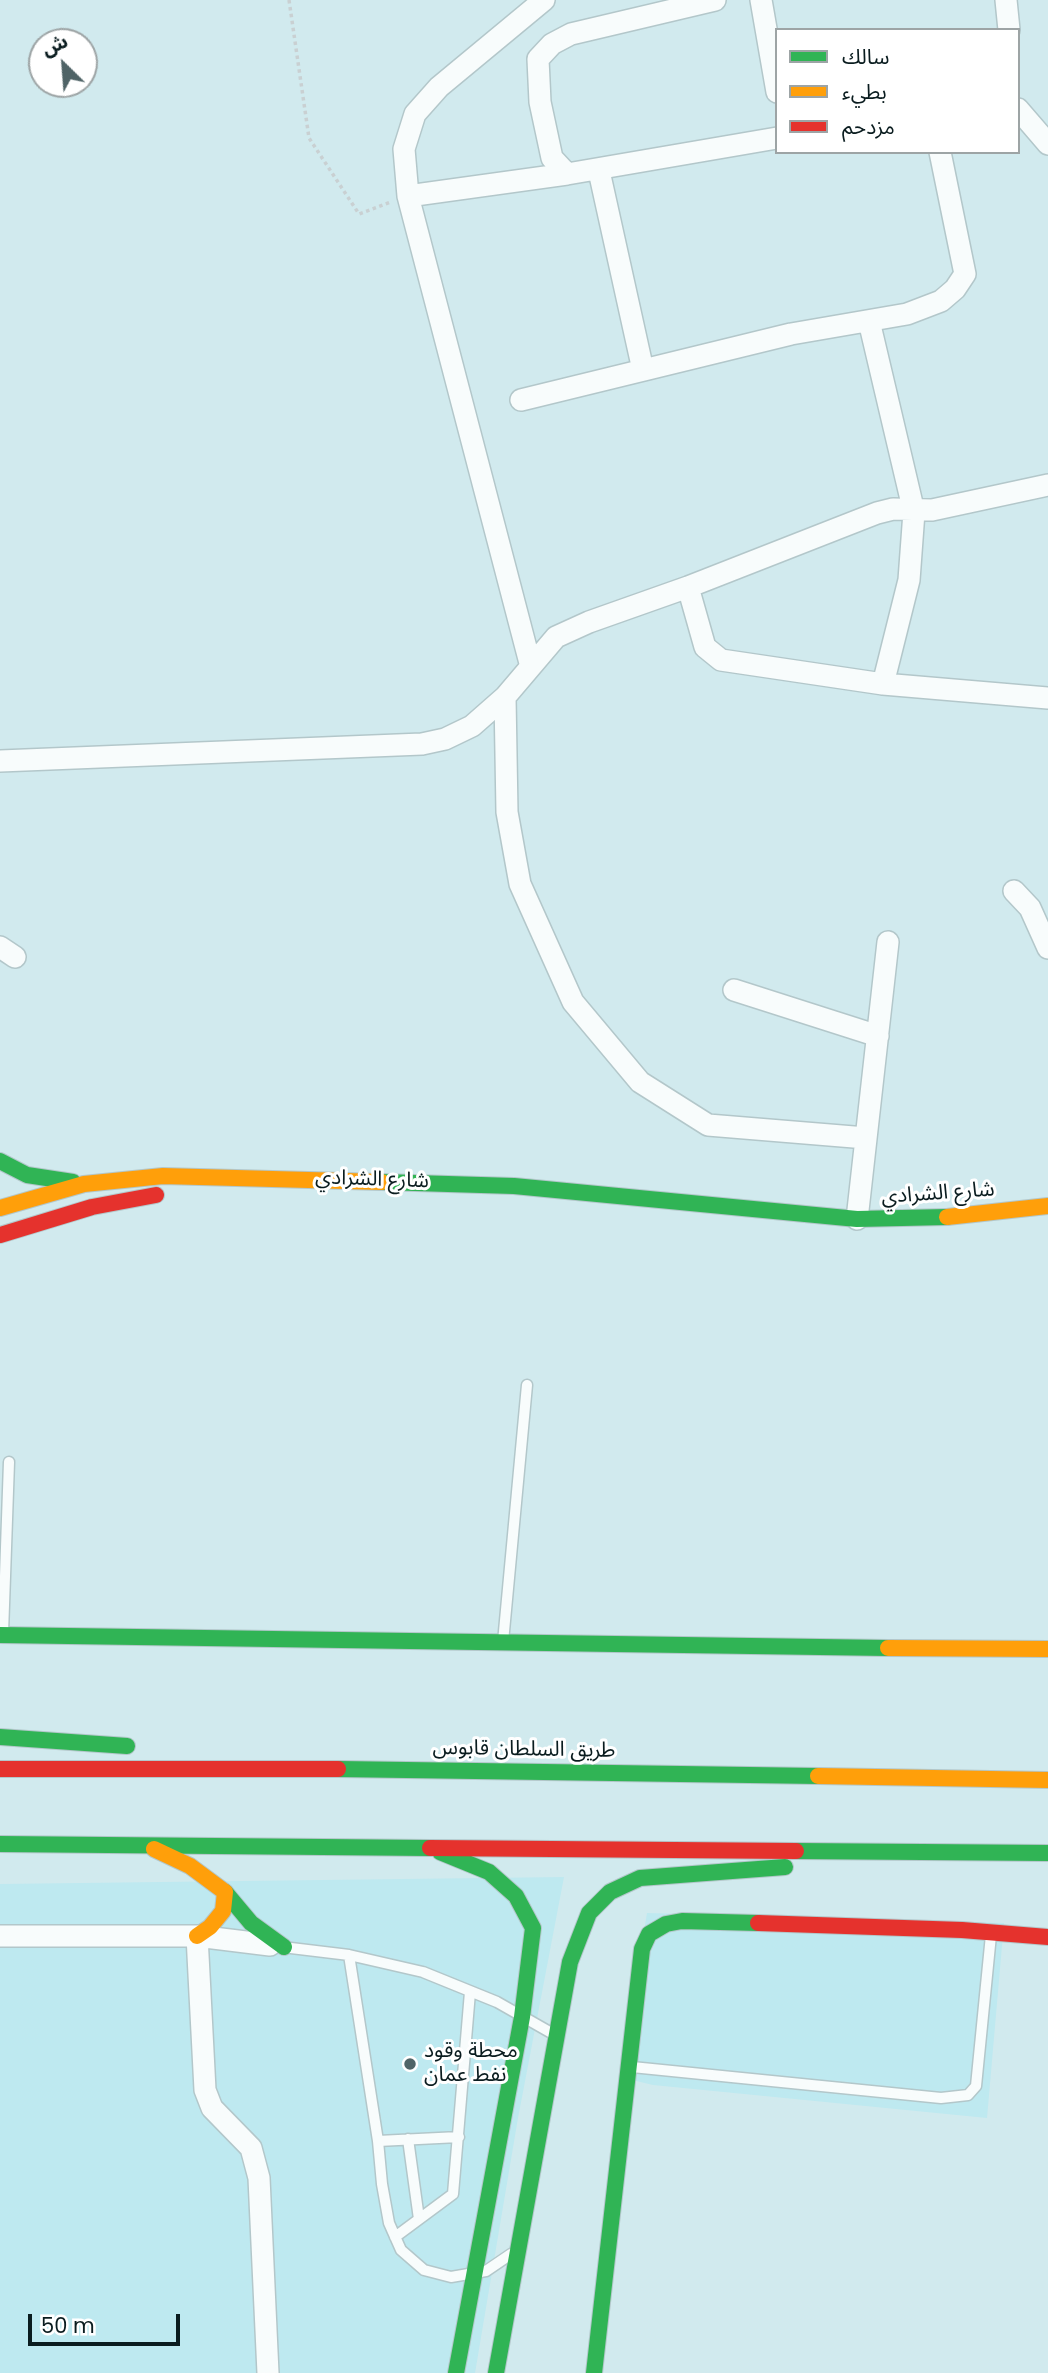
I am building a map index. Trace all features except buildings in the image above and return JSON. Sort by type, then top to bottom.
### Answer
[{"type":"main road","points":[[0,1161],[27,1175],[84,1184]]},
{"type":"main road","name":"شارع الشرادي","points":[[0,1208],[84,1184],[163,1176],[514,1186],[857,1219],[930,1219],[1048,1206]]},
{"type":"main road","points":[[1,1230],[117,1201],[171,1195]]},
{"type":"main road","name":"شارع الشرادي","points":[[551,1207],[748,1209]]},
{"type":"main road","points":[[1,1635],[503,1644],[1048,1649]]},
{"type":"main road","points":[[0,1737],[142,1747]]},
{"type":"main road","points":[[210,1753],[415,1769]]},
{"type":"main road","name":"طريق السلطان قابوس","points":[[0,1769],[415,1769],[1048,1780]]},
{"type":"main road","points":[[0,1844],[1048,1853]]},
{"type":"main road","points":[[146,1846],[190,1866],[225,1892],[251,1923],[284,1947]]},
{"type":"main road","points":[[430,1848],[489,1872],[516,1896],[533,1928],[522,2017],[456,2373]]},
{"type":"main road","points":[[496,2373],[516,2249],[570,1962],[589,1913],[610,1892],[640,1878],[1021,1853]]},
{"type":"main road","points":[[197,1936],[210,1927],[223,1910],[225,1892]]},
{"type":"main road","points":[[594,2373],[642,1949],[649,1934],[666,1924],[682,1921],[1048,1937]]},
{"type":"street","points":[[530,663],[408,196],[404,149],[415,114],[439,87],[544,0]]},
{"type":"street","points":[[567,174],[552,158],[540,103],[538,59],[552,44],[571,34],[715,0]]},
{"type":"street","points":[[761,0],[775,80]]},
{"type":"street","points":[[1006,0],[1009,28]]},
{"type":"street","points":[[1020,111],[1048,144]]},
{"type":"street","points":[[408,196],[599,171],[775,138]]},
{"type":"street","points":[[521,400],[790,334],[907,314],[941,301],[955,289],[965,274],[940,154]]},
{"type":"street","points":[[599,171],[643,370]]},
{"type":"street","points":[[869,320],[914,512],[909,580],[883,684]]},
{"type":"street","points":[[0,761],[422,744],[445,739],[472,726],[505,697],[530,663],[556,637],[589,622],[688,587],[877,513],[893,509],[914,512],[1048,485]]},
{"type":"street","points":[[688,587],[705,647],[721,660],[883,684],[1048,698]]},
{"type":"street","points":[[505,697],[507,812],[520,884],[573,1002],[640,1082],[708,1125],[866,1138]]},
{"type":"street","points":[[1014,891],[1030,908],[1048,948]]},
{"type":"street","points":[[857,1219],[888,942]]},
{"type":"street","points":[[734,990],[878,1036]]},
{"type":"street","points":[[0,1936],[197,1936],[284,1947]]},
{"type":"street","points":[[197,1936],[205,2090],[212,2108],[251,2148],[260,2178],[268,2373]]},
{"type":"lane","points":[[503,1644],[527,1385]]},
{"type":"lane","points":[[1,1635],[9,1462]]},
{"type":"lane","points":[[629,2067],[941,2098],[968,2095],[976,2086],[991,1933]]},
{"type":"lane","points":[[284,1947],[349,1955],[423,1972],[522,2017],[558,2037]]},
{"type":"lane","points":[[349,1955],[378,2141],[382,2184],[395,2237],[401,2250],[424,2270],[451,2277],[474,2275],[497,2265],[516,2249]]},
{"type":"lane","points":[[395,2237],[453,2193],[460,2137],[470,1992]]},
{"type":"lane","points":[[378,2141],[460,2137]]},
{"type":"lane","points":[[408,2139],[419,2219]]},
{"type":"path","points":[[289,0],[309,138],[359,214],[408,196]]},
{"type":"shaded area","points":[[564,1877],[518,2118],[475,2373],[0,2373],[0,1884]]},
{"type":"shaded area","points":[[647,1913],[1004,1923],[987,2118],[653,2085],[620,2077]]},
{"type":"traffic: fast","points":[[0,1161],[27,1175],[73,1182]]},
{"type":"traffic: fast","points":[[382,1182],[514,1186],[857,1219],[947,1217]]},
{"type":"traffic: fast","points":[[0,1635],[888,1648]]},
{"type":"traffic: fast","points":[[0,1737],[127,1746]]},
{"type":"traffic: fast","points":[[338,1769],[818,1776]]},
{"type":"traffic: fast","points":[[0,1844],[430,1848]]},
{"type":"traffic: fast","points":[[796,1851],[1048,1853]]},
{"type":"traffic: fast","points":[[440,1852],[489,1872],[516,1896],[533,1928],[522,2017],[456,2373]]},
{"type":"traffic: fast","points":[[496,2373],[570,1962],[589,1913],[610,1892],[640,1878],[785,1867]]},
{"type":"traffic: fast","points":[[225,1892],[251,1923],[284,1947]]},
{"type":"traffic: fast","points":[[594,2373],[642,1949],[649,1934],[666,1924],[682,1921],[758,1923]]},
{"type":"traffic: slow","points":[[0,1208],[84,1184],[163,1176],[382,1182]]},
{"type":"traffic: slow","points":[[947,1217],[1048,1206]]},
{"type":"traffic: slow","points":[[888,1648],[1048,1649]]},
{"type":"traffic: slow","points":[[818,1776],[1048,1780]]},
{"type":"traffic: slow","points":[[154,1849],[190,1866],[225,1892],[223,1911],[210,1927],[197,1936]]},
{"type":"traffic: jam","points":[[0,1235],[92,1207],[156,1195]]},
{"type":"traffic: jam","points":[[0,1769],[338,1769]]},
{"type":"traffic: jam","points":[[430,1848],[796,1851]]},
{"type":"traffic: jam","points":[[758,1923],[962,1930],[1048,1937]]},
{"type":"place","name":"محطة وقود نفط عمان","points":[[410,2064]]}]
